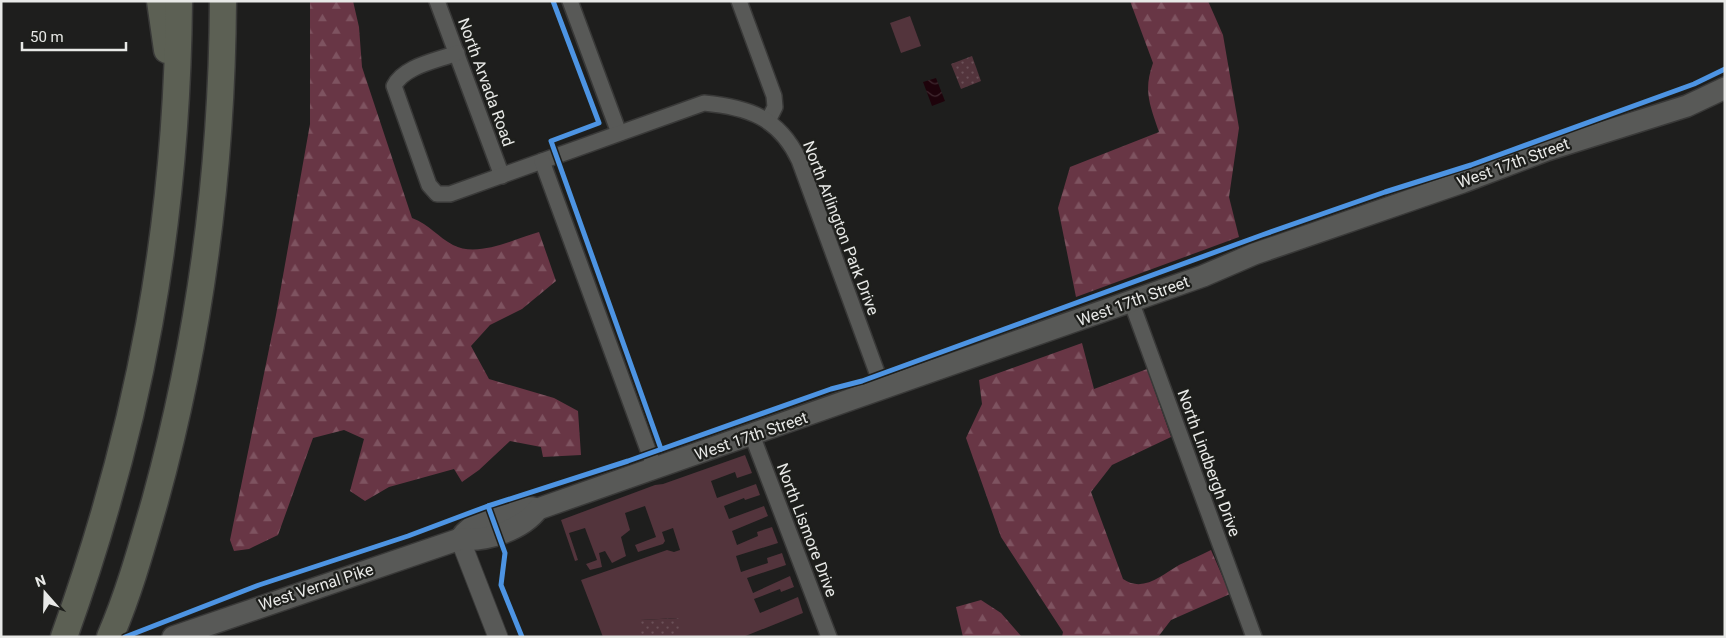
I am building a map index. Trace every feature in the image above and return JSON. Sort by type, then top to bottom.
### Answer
[{"type":"highway","points":[[160,1],[160,13],[176,100]]},
{"type":"highway","points":[[64,637],[111,496],[136,398],[162,250],[174,150],[179,1]]},
{"type":"highway","points":[[110,637],[155,500],[190,352],[212,202],[220,101],[223,1]]},
{"type":"main road","name":"West 17th Street","points":[[460,539],[479,540],[521,525],[538,509],[1203,276],[1254,254],[1463,182],[1547,150],[1687,106],[1725,88]]},
{"type":"main road","name":"West Vernal Pike","points":[[173,637],[460,539]]},
{"type":"street","name":"North Arvada Road","points":[[437,1],[502,176]]},
{"type":"street","points":[[570,1],[619,133]]},
{"type":"street","points":[[739,1],[774,96],[774,107],[768,121]]},
{"type":"street","name":"North Arlington Park Drive","points":[[456,53],[410,70],[399,77],[394,86],[429,184],[436,194],[450,194],[704,103],[744,109],[768,121],[787,138],[798,160],[883,389]]},
{"type":"street","points":[[542,161],[655,469]]},
{"type":"street","name":"North Lindbergh Drive","points":[[1131,301],[1254,637]]},
{"type":"street","name":"North Lismore Drive","points":[[752,435],[830,637]]},
{"type":"street","points":[[460,539],[498,637]]},
{"type":"shaded area","points":[[910,16],[921,46],[901,53],[890,23]]},
{"type":"shaded area","points":[[972,56],[981,81],[961,89],[951,64]]},
{"type":"shaded area","points":[[745,455],[752,473],[737,478],[735,472],[711,481],[717,498],[756,484],[760,495],[745,500],[744,498],[724,506],[729,519],[764,506],[768,516],[732,531],[737,545],[758,536],[757,532],[772,527],[778,543],[736,556],[741,572],[768,563],[767,558],[782,553],[786,565],[747,578],[753,593],[790,576],[794,587],[781,592],[780,589],[754,599],[760,613],[798,597],[803,613],[743,637],[679,637],[678,618],[641,620],[641,637],[603,637],[581,580],[667,550],[674,552],[680,550],[673,528],[662,532],[665,541],[663,544],[638,552],[635,545],[656,537],[645,506],[625,513],[630,530],[621,537],[626,556],[612,563],[605,551],[599,553],[602,567],[590,570],[586,564],[597,560],[585,528],[569,533],[578,560],[575,561],[561,520],[655,485],[663,484]]},
{"type":"shaded area","points":[[679,618],[679,637],[641,637],[641,620]]},
{"type":"green space","points":[[310,1],[353,1],[359,27],[362,67],[412,218],[424,224],[453,245],[463,248],[473,249],[496,246],[539,232],[556,281],[522,309],[490,325],[471,346],[489,379],[554,398],[578,411],[581,455],[543,457],[541,447],[510,441],[479,470],[462,482],[454,469],[389,487],[365,501],[350,491],[364,439],[344,430],[313,438],[278,535],[249,549],[234,551],[230,540],[276,315],[310,124]]},
{"type":"green space","points":[[1130,1],[1208,1],[1223,35],[1239,128],[1229,197],[1239,237],[1076,297],[1058,208],[1070,167],[1159,132],[1148,90],[1153,63]]},
{"type":"green space","points":[[1082,343],[1094,389],[1147,369],[1171,437],[1112,465],[1091,492],[1123,579],[1130,583],[1138,584],[1152,581],[1179,565],[1211,550],[1230,594],[1171,620],[1158,637],[1062,637],[1063,632],[1001,537],[966,438],[982,404],[979,380]]},
{"type":"green space","points":[[981,600],[1001,613],[1022,637],[963,637],[956,607]]},
{"type":"water","points":[[936,78],[945,101],[932,106],[923,82]]},
{"type":"cycle path","points":[[553,1],[599,123],[551,141],[661,449]]},
{"type":"cycle path","points":[[125,637],[259,585],[408,536],[488,506],[628,461],[831,389],[862,381],[1262,235],[1385,192],[1471,165],[1694,84],[1725,69]]},
{"type":"cycle path","points":[[488,506],[505,553],[501,585],[522,637]]}]
